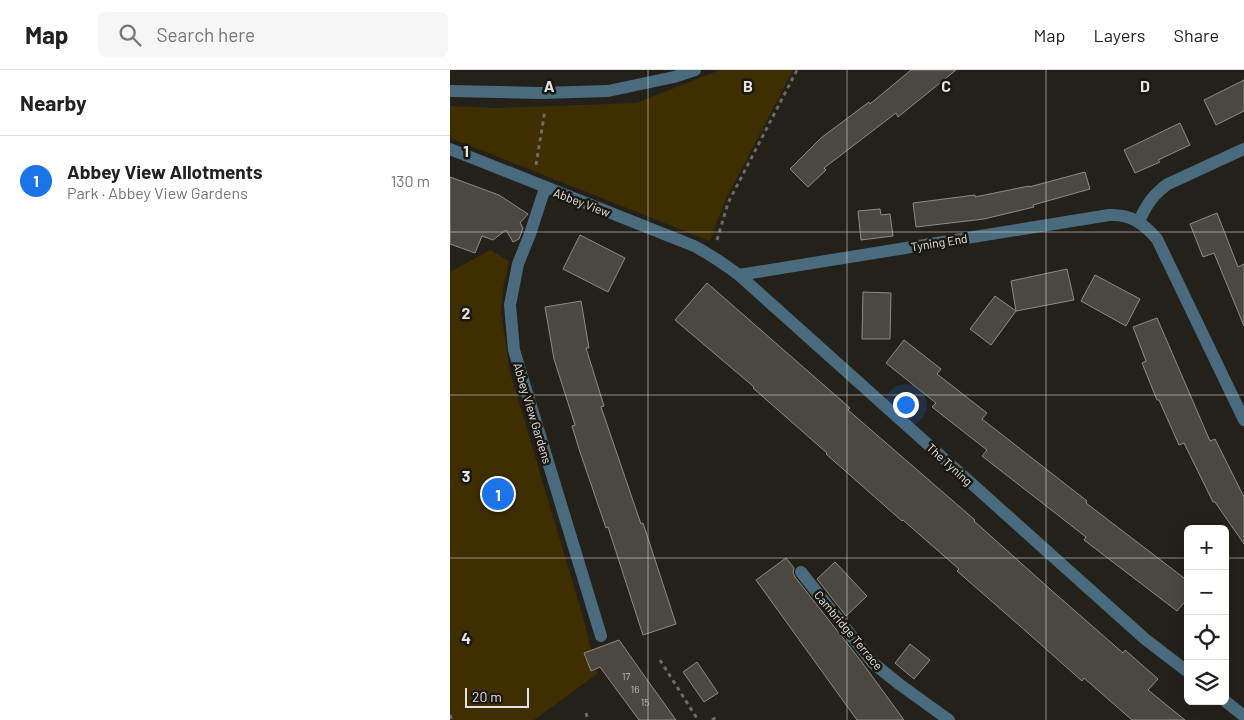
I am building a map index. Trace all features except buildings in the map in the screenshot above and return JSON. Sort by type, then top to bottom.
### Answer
[{"type":"street","points":[[450,91],[548,93],[608,91],[674,77],[695,70]]},
{"type":"street","name":"Abbey View","points":[[450,149],[684,242],[713,256]]},
{"type":"street","points":[[1139,221],[1148,203],[1158,191],[1168,184],[1244,150]]},
{"type":"street","name":"Abbey View Gardens","points":[[545,188],[518,264],[510,306],[514,350],[601,636]]},
{"type":"street","name":"Tyning End","points":[[739,275],[1122,214],[1139,221],[1157,239],[1244,420]]},
{"type":"street","name":"The Tyning","points":[[713,256],[739,275],[1145,639],[1184,669]]},
{"type":"street","name":"Cambridge Terrace","points":[[801,572],[874,663],[899,684],[949,720]]},
{"type":"street","points":[[1229,704],[1244,716]]},
{"type":"path","points":[[713,256],[728,203],[797,70]]},
{"type":"path","points":[[532,183],[548,93]]},
{"type":"path","points":[[660,660],[698,720]]},
{"type":"path","points":[[586,713],[588,720]]},
{"type":"path","points":[[450,715],[452,720]]},
{"type":"path","points":[[712,720],[718,716]]},
{"type":"shaded area","points":[[720,70],[793,70],[724,203],[710,241],[450,138],[450,106],[497,108],[636,103]]},
{"type":"shaded area","points":[[490,250],[509,261],[503,289],[501,312],[510,372],[583,617],[597,674],[534,720],[450,720],[450,272]]},
{"type":"place","name":"Abbey View Allotments","points":[[498,494]]}]
